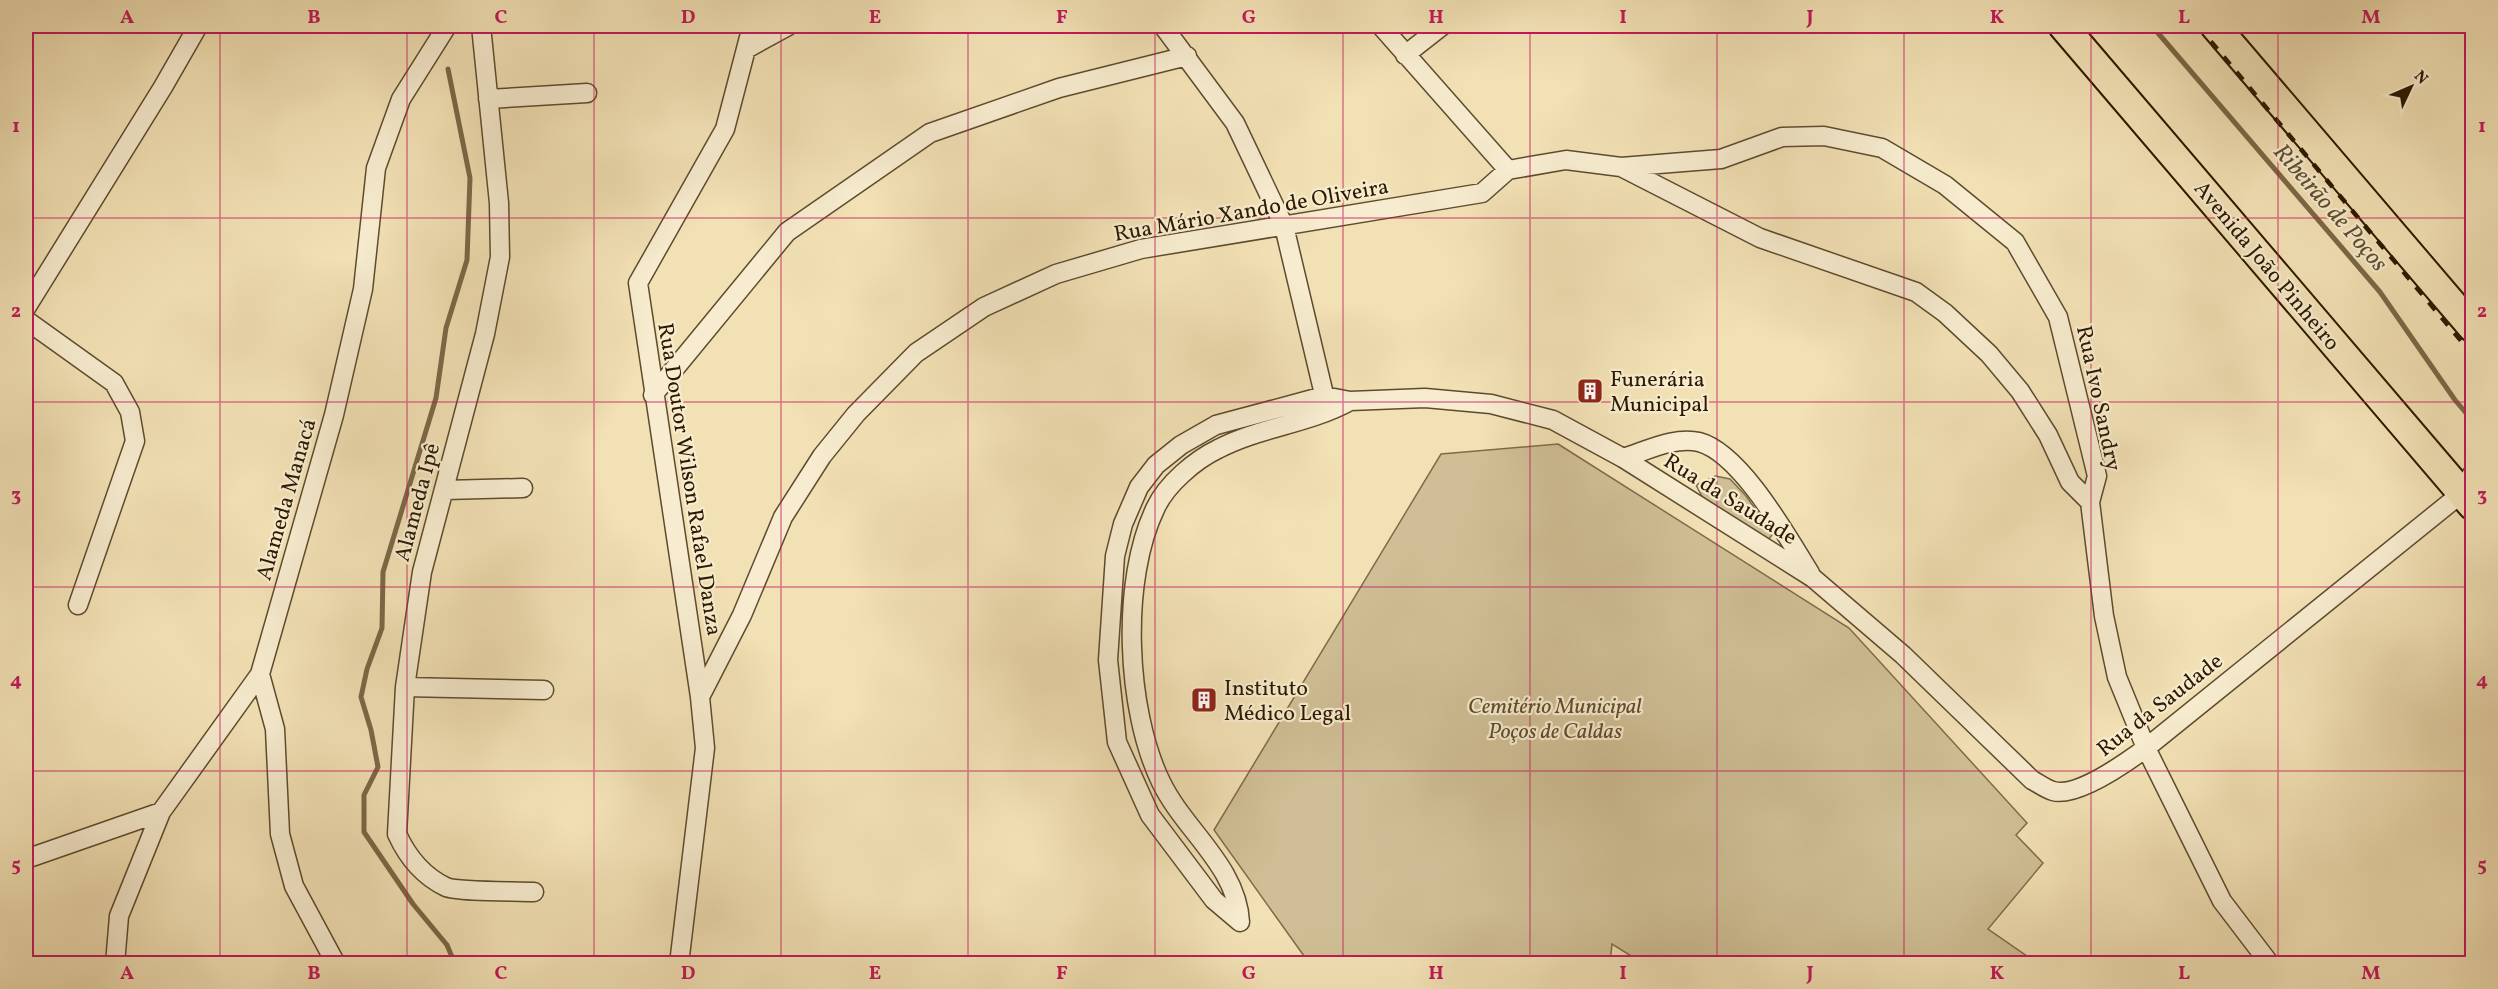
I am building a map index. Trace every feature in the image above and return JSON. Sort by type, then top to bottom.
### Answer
[{"type":"main road","name":"Avenida João Pinheiro","points":[[2063,26],[2469,491]]},
{"type":"main road","points":[[2215,26],[2472,327]]},
{"type":"street","points":[[26,308],[163,87],[198,26]]},
{"type":"street","name":"Alameda Manacá","points":[[115,963],[114,950],[119,916],[161,812],[260,674],[334,415],[361,300],[376,168],[401,99],[447,26]]},
{"type":"street","name":"Alameda Ipê","points":[[481,26],[499,203],[500,257],[485,334],[422,572],[405,687],[397,834],[406,853],[424,872],[447,887],[534,892]]},
{"type":"street","name":"Rua Doutor Wilson Rafael Danza","points":[[679,963],[705,748],[700,697],[638,283],[725,129],[752,26]]},
{"type":"street","points":[[748,48],[788,26]]},
{"type":"street","points":[[1163,26],[1235,123],[1284,226],[1326,405]]},
{"type":"street","points":[[1381,26],[1508,170],[1566,160],[1621,167],[1760,238],[1916,292],[1945,313],[1989,354],[2020,391],[2048,435],[2070,482],[2090,502]]},
{"type":"street","points":[[1405,55],[1442,26]]},
{"type":"street","points":[[653,395],[787,232],[930,133],[1059,88],[1187,56]]},
{"type":"street","points":[[488,99],[587,93]]},
{"type":"street","name":"Rua Ivo Sandry","points":[[1621,167],[1721,159],[1782,137],[1824,136],[1882,148],[1945,185],[2015,242],[2058,317],[2097,476],[2090,502],[2104,616],[2117,677],[2146,748],[2222,901],[2270,963]]},
{"type":"street","name":"Rua Mário Xando de Oliveira","points":[[700,697],[742,615],[783,517],[822,456],[856,414],[916,352],[984,307],[1056,274],[1141,249],[1482,193],[1508,170]]},
{"type":"street","points":[[26,320],[114,383],[130,412],[135,441],[78,605]]},
{"type":"street","name":"Rua da Saudade","points":[[1326,405],[1218,448],[1176,481],[1156,506],[1142,544],[1132,603],[1136,695],[1142,734],[1161,783],[1190,828],[1228,877],[1238,898],[1240,922],[1214,900],[1150,814],[1117,742],[1108,660],[1115,556],[1123,524],[1139,487],[1156,465],[1181,445],[1216,425],[1326,405],[1350,401],[1425,398],[1491,404],[1553,420],[1623,458],[1813,578],[1904,655],[2032,780],[2054,792],[2074,788],[2109,775],[2469,491]]},
{"type":"street","name":"Rua da Saudade","points":[[1623,458],[1677,441],[1700,442],[1724,456],[1748,480],[1813,578]]},
{"type":"street","points":[[445,490],[523,488]]},
{"type":"street","points":[[260,674],[275,729],[276,793],[283,844],[294,886],[336,963]]},
{"type":"street","points":[[405,687],[544,690]]},
{"type":"street","points":[[26,859],[161,812]]},
{"type":"green space","name":"Cemitério Municipal Poços de Caldas","points":[[1558,444],[1849,628],[2027,823],[2016,835],[2043,863],[1988,929],[2037,963],[1644,964],[1612,944],[1610,963],[1309,963],[1214,830],[1441,454]]},
{"type":"green space","points":[[1715,476],[1730,479],[1746,496],[1773,534],[1766,542],[1705,502],[1696,485]]},
{"type":"waterway","name":"Ribeirão de Poços","points":[[2152,26],[2380,292],[2455,400],[2472,420]]},
{"type":"waterway","points":[[448,69],[470,178],[467,260],[446,328],[436,398],[383,572],[382,628],[367,669],[361,697],[371,730],[378,767],[364,795],[364,832],[413,904],[447,945],[455,964]]},
{"type":"railway","points":[[2198,26],[2472,354]]},
{"type":"place","name":"Funerária Municipal","points":[[1590,391]]},
{"type":"place","name":"Instituto Médico Legal","points":[[1204,700]]}]
